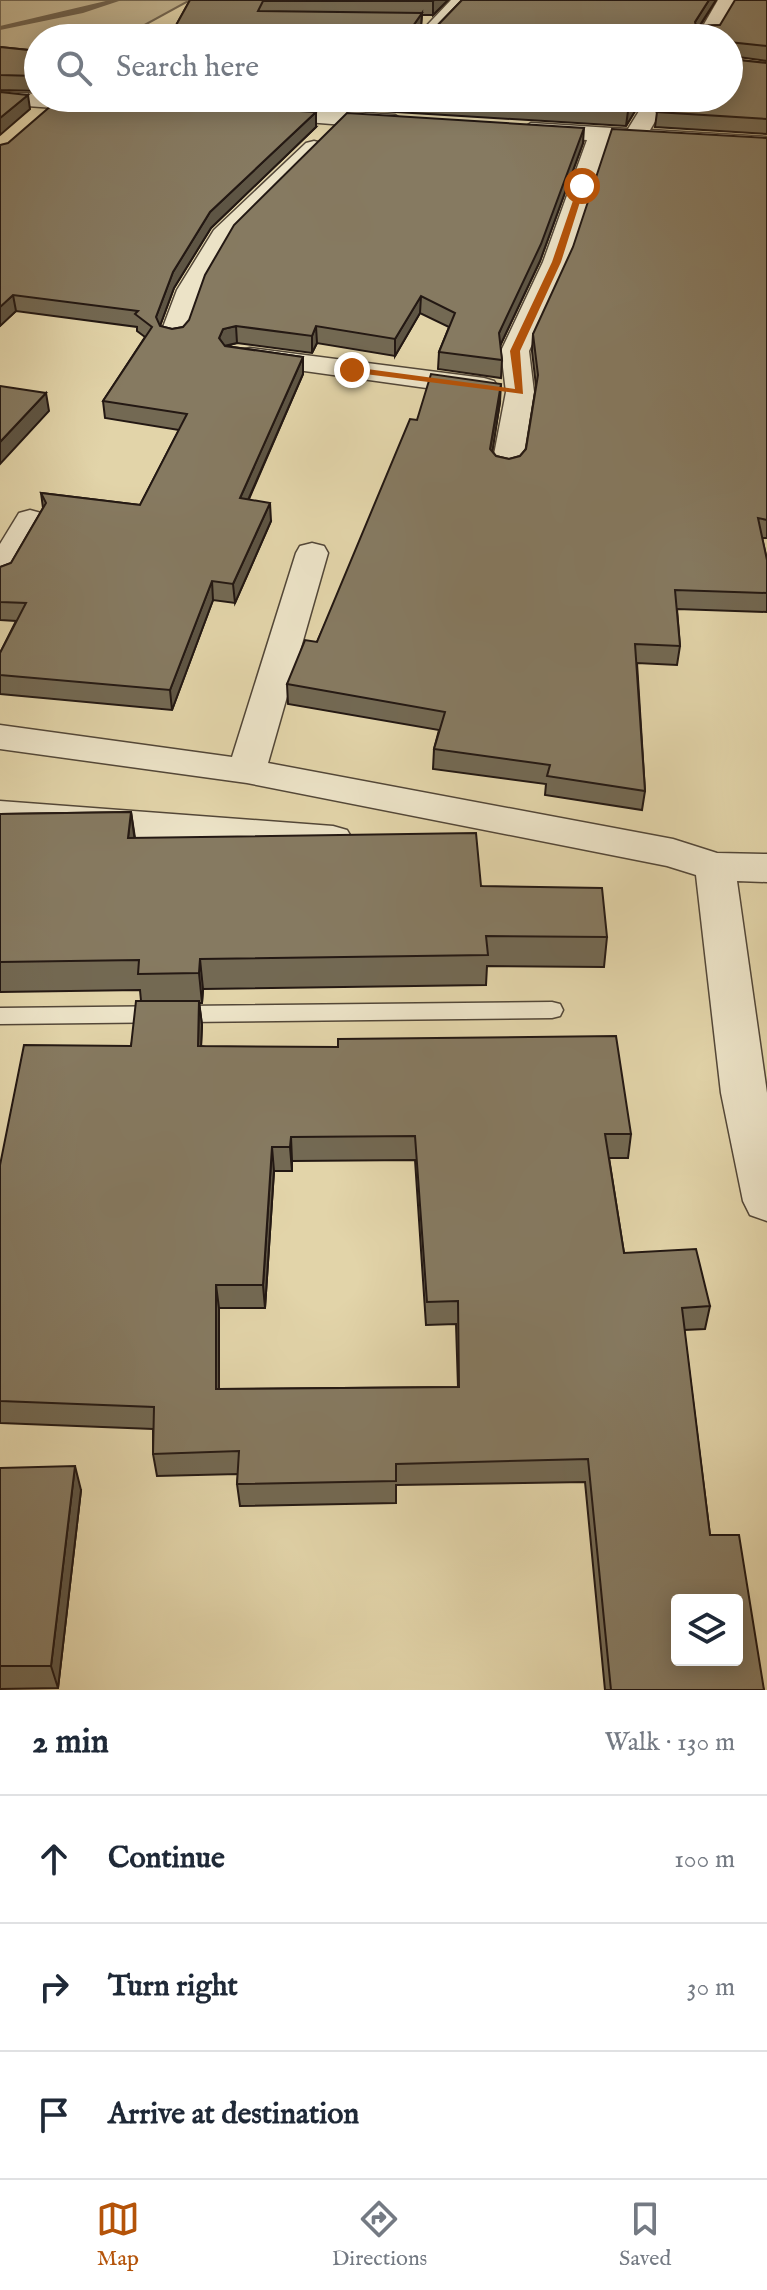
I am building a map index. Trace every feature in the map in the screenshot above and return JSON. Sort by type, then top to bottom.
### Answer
[{"type":"street","points":[[436,24],[462,0]]},
{"type":"street","points":[[714,24],[728,0]]},
{"type":"street","points":[[0,98],[24,100]]},
{"type":"street","points":[[34,122],[46,112]]},
{"type":"street","points":[[174,335],[190,290],[223,235],[348,112]]},
{"type":"street","points":[[636,135],[649,112]]},
{"type":"street","points":[[247,113],[421,123]]},
{"type":"street","points":[[511,129],[767,144]]},
{"type":"street","points":[[507,465],[520,392],[515,351],[556,262],[600,134]]},
{"type":"street","points":[[237,354],[520,392]]},
{"type":"street","points":[[0,573],[30,520]]},
{"type":"street","points":[[247,771],[312,553]]},
{"type":"street","points":[[0,737],[247,771],[631,844],[715,867],[767,868]]},
{"type":"street","points":[[0,814],[365,842]]},
{"type":"street","points":[[715,867],[744,1093],[767,1201]]},
{"type":"lane","points":[[0,1016],[552,1010]]},
{"type":"shaded area","points":[[0,0],[190,0],[146,24],[24,24],[24,55],[0,52]]},
{"type":"building","points":[[190,0],[434,0],[263,1],[258,11],[422,13],[414,24],[177,24]]},
{"type":"building","points":[[462,0],[709,0],[695,22],[439,24]]},
{"type":"building","points":[[735,0],[767,0],[767,46],[743,43],[743,24],[721,24]]},
{"type":"building","points":[[0,47],[24,50],[24,76],[0,75]]},
{"type":"building","points":[[743,60],[767,63],[767,119],[657,112],[743,112]]},
{"type":"building","points":[[0,92],[24,95],[24,98],[0,118]]},
{"type":"building","points":[[44,112],[316,112],[210,212],[173,272],[156,317],[160,326],[172,329],[183,327],[189,320],[205,275],[234,225],[347,113],[584,128],[541,244],[499,333],[502,360],[439,352],[455,313],[421,296],[395,339],[316,326],[312,336],[236,326],[223,329],[219,338],[225,346],[303,357],[240,498],[270,503],[233,584],[212,581],[170,690],[0,675],[0,653],[26,603],[0,602],[0,567],[11,563],[46,503],[41,493],[140,505],[187,414],[103,401],[152,327],[135,314],[138,311],[13,295],[0,307],[0,145],[8,143]]},
{"type":"building","points":[[612,129],[767,138],[767,520],[758,518],[767,560],[767,593],[675,590],[680,646],[635,644],[645,791],[547,776],[550,765],[434,749],[445,712],[287,684],[305,640],[317,642],[410,419],[417,420],[431,374],[501,384],[490,449],[496,456],[509,459],[520,456],[526,449],[538,375],[533,334],[573,247]]},
{"type":"building","points":[[0,386],[46,393],[0,442]]},
{"type":"building","points":[[131,812],[128,838],[476,833],[481,886],[602,888],[607,937],[486,936],[488,955],[200,959],[199,973],[138,974],[139,960],[0,962],[0,814]]},
{"type":"building","points":[[136,1001],[199,1001],[198,1046],[338,1047],[338,1039],[616,1036],[631,1134],[605,1134],[624,1253],[696,1249],[710,1306],[682,1308],[710,1535],[739,1535],[764,1690],[611,1690],[588,1459],[396,1464],[396,1481],[237,1484],[239,1451],[153,1454],[154,1407],[0,1401],[0,1165],[24,1045],[131,1046]],"holes":[[[415,1136],[427,1302],[458,1301],[459,1387],[216,1389],[216,1285],[263,1285],[272,1147],[290,1147],[291,1137]]]},
{"type":"building","points":[[75,1466],[51,1666],[0,1666],[0,1468]]},
{"type":"waterway","points":[[0,28],[118,0]]},
{"type":"route","points":[[352,370],[520,392],[515,351],[556,262],[582,186]]}]
